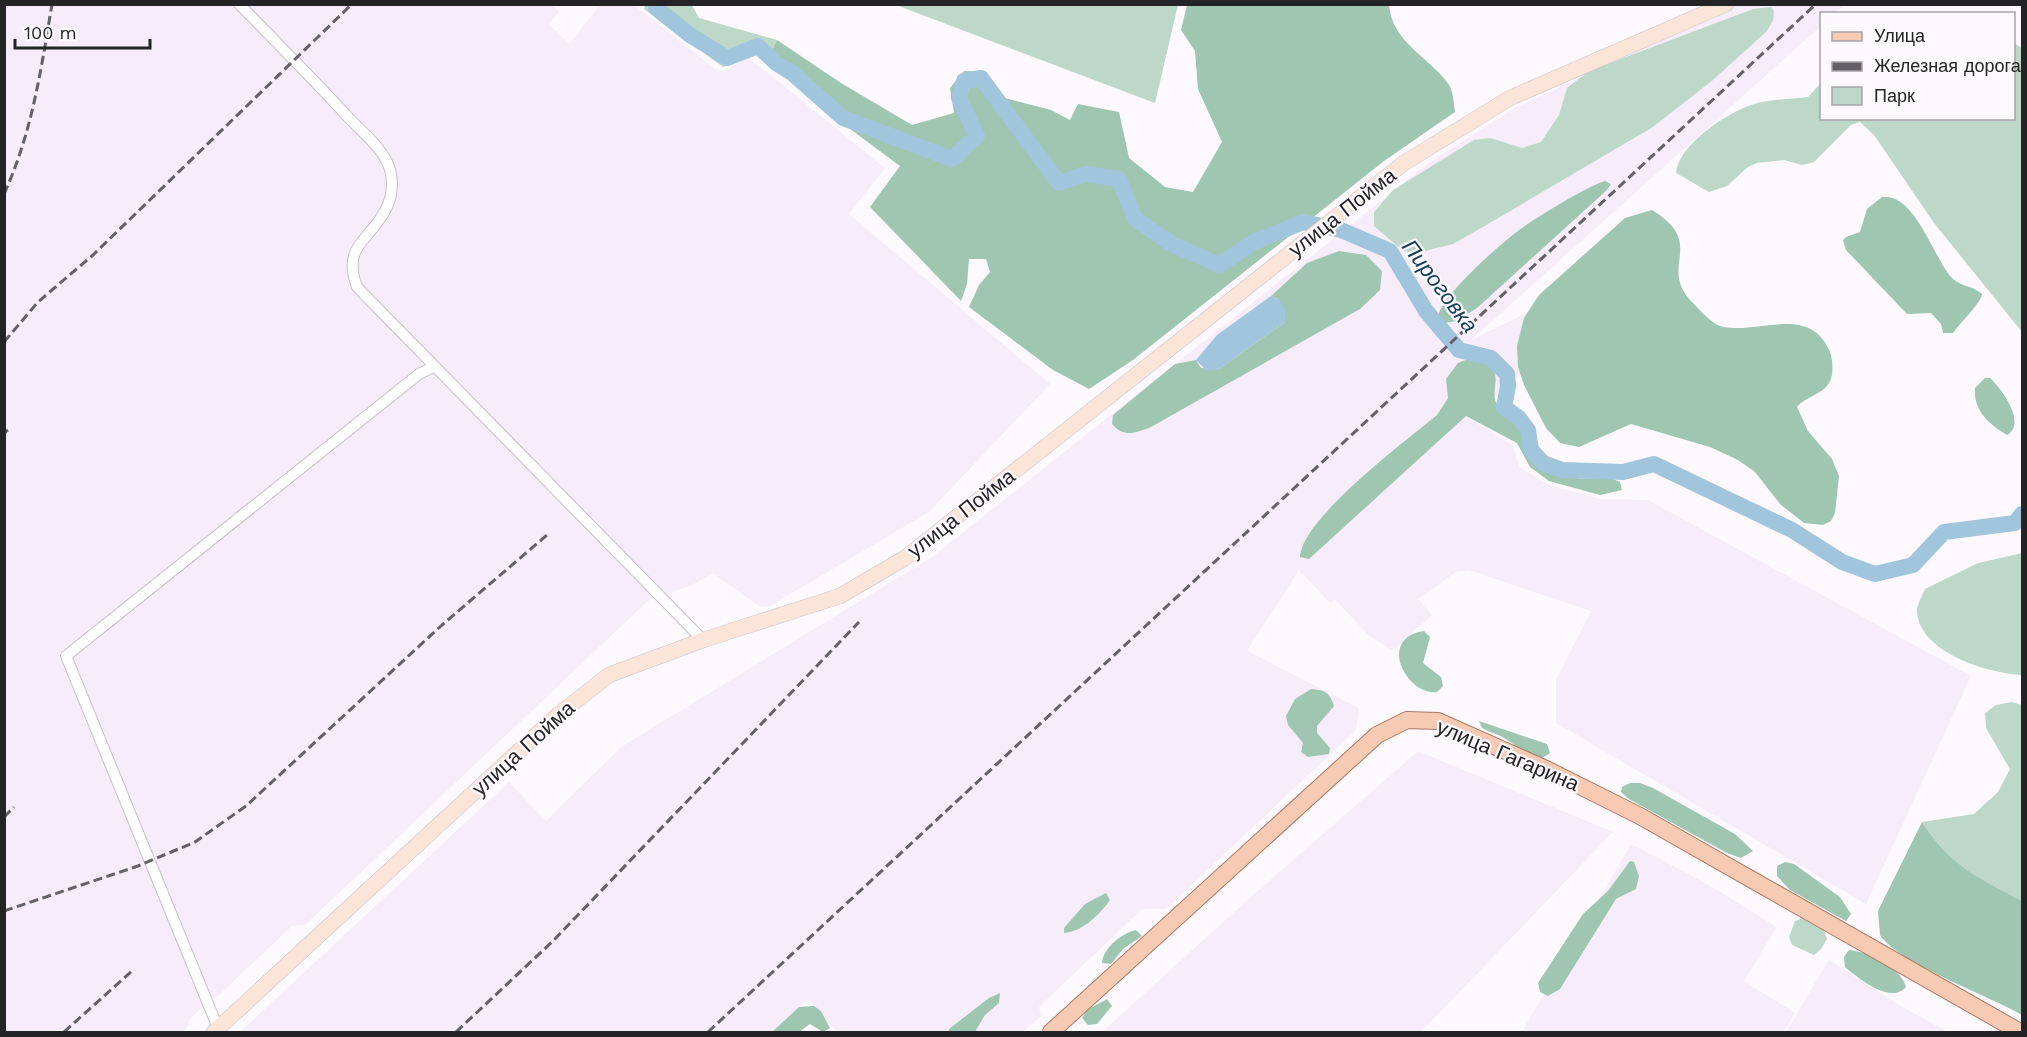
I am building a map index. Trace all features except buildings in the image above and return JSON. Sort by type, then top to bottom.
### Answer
[{"type":"main road","name":"улица Пойма","points":[[216,1030],[585,691],[609,675],[703,640],[840,596],[905,558],[1404,163],[1510,98],[1726,4]]},
{"type":"main road","name":"улица Гагарина","points":[[1051,1032],[1377,735],[1392,725],[1414,719],[1438,721],[1640,816],[2020,1032]]},
{"type":"street","points":[[239,4],[321,87],[377,148],[387,163],[392,189],[388,206],[355,249],[352,274],[357,287],[367,300],[703,640]]},
{"type":"street","points":[[216,1030],[66,656],[419,374],[433,367]]},
{"type":"shaded area","points":[[5,5],[553,5],[559,12],[549,24],[569,44],[600,5],[634,5],[715,69],[725,71],[748,57],[885,168],[849,214],[1050,384],[929,512],[770,606],[760,607],[713,573],[692,585],[649,600],[305,925],[292,926],[219,995],[201,1008],[189,1020],[188,1026],[182,1032],[5,1032]]},
{"type":"shaded area","points":[[1735,5],[1845,5],[1836,12],[1820,12],[1820,27],[1471,340],[1568,293],[1586,314],[1508,386],[1467,417],[1513,446],[1520,468],[1551,486],[1601,499],[1648,500],[1971,676],[1866,904],[1556,723],[1556,680],[1591,611],[1469,570],[1456,572],[1418,599],[1432,615],[1393,651],[1367,634],[1335,599],[1330,603],[1299,570],[1247,651],[1359,708],[1356,730],[1166,909],[1142,909],[1039,1007],[1041,1016],[1023,1032],[837,1032],[808,1000],[772,1032],[240,1032],[509,782],[546,821],[621,747],[932,557],[1430,162],[1515,108]]},
{"type":"shaded area","points":[[1418,751],[1613,832],[1421,1032],[1102,1032],[1253,895]]},
{"type":"shaded area","points":[[1631,844],[1704,882],[1777,927],[1744,981],[1795,1013],[1784,1032],[1522,1032]]},
{"type":"shaded area","points":[[1829,960],[1899,1005],[1948,1032],[1786,1032]]},
{"type":"green space","points":[[645,5],[692,5],[699,18],[777,40],[768,59],[752,54],[723,67],[644,9]]},
{"type":"green space","points":[[896,5],[1178,5],[1155,103]]},
{"type":"green space","points":[[1187,5],[1389,5],[1397,30],[1449,85],[1455,112],[1384,161],[1133,360],[1089,389],[1053,370],[969,307],[979,285],[990,272],[986,259],[969,259],[967,284],[961,301],[870,207],[900,166],[830,114],[768,59],[777,40],[841,83],[912,125],[954,113],[950,88],[964,71],[986,72],[997,96],[1051,110],[1070,120],[1078,104],[1119,112],[1129,158],[1165,187],[1193,192],[1222,142],[1198,89],[1195,51],[1181,30]]},
{"type":"green space","points":[[1771,7],[1774,11],[1773,20],[1767,31],[1713,80],[1653,127],[1453,244],[1416,253],[1403,251],[1374,226],[1374,212],[1393,190],[1474,140],[1490,138],[1522,148],[1541,142],[1559,115],[1567,88],[1589,71],[1753,9]]},
{"type":"green space","points":[[2015,44],[2022,48],[2022,332],[1934,223],[1874,135],[1860,122],[1851,125],[1814,162],[1802,165],[1784,160],[1757,163],[1748,167],[1727,186],[1709,192],[1676,173],[1679,162],[1687,150],[1697,139],[1723,119],[1750,105],[1773,100],[1808,97],[1820,84],[1820,120],[2015,120]]},
{"type":"green space","points":[[1605,181],[1611,184],[1607,190],[1477,308],[1457,321],[1444,323],[1438,318],[1447,299],[1458,286],[1482,261],[1506,241],[1559,204]]},
{"type":"green space","points":[[1882,197],[1894,199],[1905,206],[1914,216],[1953,279],[1982,294],[1953,333],[1943,333],[1941,324],[1931,313],[1907,314],[1846,250],[1843,240],[1860,232],[1867,209]]},
{"type":"green space","points":[[1652,210],[1668,222],[1677,234],[1680,245],[1679,277],[1683,289],[1702,313],[1724,327],[1797,325],[1810,329],[1821,337],[1830,352],[1832,376],[1829,383],[1823,390],[1797,407],[1808,431],[1832,459],[1839,476],[1835,513],[1831,521],[1823,525],[1804,523],[1780,504],[1755,472],[1738,460],[1710,447],[1631,424],[1579,447],[1560,443],[1546,428],[1524,385],[1518,367],[1517,346],[1524,318],[1539,295],[1625,218]]},
{"type":"green space","points":[[1339,251],[1366,255],[1382,271],[1380,290],[1360,309],[1151,427],[1125,433],[1112,424],[1113,415],[1175,364],[1196,360],[1201,368],[1219,369],[1285,322],[1278,299],[1271,296],[1307,263]]},
{"type":"green space","points":[[1468,359],[1490,366],[1496,378],[1497,404],[1522,431],[1533,458],[1542,467],[1564,476],[1613,479],[1620,482],[1622,490],[1600,495],[1549,481],[1530,467],[1517,443],[1466,416],[1309,559],[1300,557],[1305,541],[1336,502],[1437,415],[1448,398],[1446,379],[1458,363]]},
{"type":"green space","points":[[1985,378],[1990,378],[1995,383],[2011,406],[2014,423],[2013,430],[2007,435],[1989,422],[1977,404],[1975,388]]},
{"type":"green space","points":[[2022,553],[2022,675],[1974,665],[1942,649],[1929,638],[1921,626],[1917,611],[1925,589],[1978,563]]},
{"type":"green space","points":[[1424,631],[1430,637],[1423,663],[1441,677],[1443,686],[1437,692],[1426,691],[1416,685],[1401,666],[1399,654],[1402,644],[1410,636]]},
{"type":"green space","points":[[1311,689],[1326,693],[1334,706],[1317,726],[1317,733],[1330,748],[1329,754],[1308,757],[1301,752],[1303,743],[1288,725],[1286,716],[1295,699]]},
{"type":"green space","points":[[2012,702],[2022,705],[2022,901],[1966,869],[1944,850],[1922,822],[1974,814],[1998,792],[2010,769],[1986,728],[1985,713],[1996,705]]},
{"type":"green space","points":[[1479,721],[1547,744],[1550,753],[1538,758],[1532,756],[1504,738],[1482,728]]},
{"type":"green space","points":[[1630,783],[1640,783],[1653,788],[1735,834],[1753,851],[1741,858],[1727,853],[1629,799],[1621,792],[1622,787]]},
{"type":"green space","points":[[1922,822],[1944,850],[1966,869],[2022,901],[2022,1015],[1924,968],[1890,946],[1880,935],[1878,911]]},
{"type":"green space","points":[[1630,861],[1634,862],[1639,876],[1636,889],[1616,899],[1560,989],[1548,996],[1540,992],[1538,983],[1583,914],[1608,891]]},
{"type":"green space","points":[[1785,862],[1794,864],[1840,897],[1851,914],[1846,921],[1790,890],[1777,876],[1777,866]]},
{"type":"green space","points":[[1106,893],[1110,900],[1096,916],[1084,926],[1064,933],[1064,928],[1085,904]]},
{"type":"green space","points":[[1803,918],[1824,930],[1827,939],[1814,955],[1792,945],[1789,937],[1795,921]]},
{"type":"green space","points":[[1136,930],[1142,936],[1123,949],[1111,964],[1102,963],[1103,957],[1114,942]]},
{"type":"green space","points":[[1849,950],[1866,954],[1891,967],[1898,973],[1906,987],[1900,992],[1892,993],[1866,983],[1845,967],[1844,957]]},
{"type":"green space","points":[[1000,993],[999,1003],[985,1015],[975,1032],[949,1032],[949,1029],[989,998]]},
{"type":"green space","points":[[1107,999],[1112,1006],[1097,1024],[1088,1025],[1082,1018],[1087,1010]]},
{"type":"green space","points":[[814,1006],[821,1011],[830,1028],[823,1032],[810,1024],[799,1032],[772,1032],[799,1007]]},
{"type":"water","points":[[1271,296],[1278,299],[1285,308],[1285,322],[1219,369],[1207,371],[1196,360],[1217,335]]},
{"type":"waterway","name":"Пироговка","points":[[657,4],[656,8],[690,35],[727,58],[758,46],[843,118],[952,159],[977,136],[959,98],[964,81],[981,78],[1059,183],[1086,174],[1119,179],[1135,219],[1172,244],[1219,265],[1254,242],[1303,222],[1341,230],[1390,251],[1426,311],[1459,350],[1491,358],[1507,374],[1508,386],[1504,407],[1519,418],[1528,430],[1531,450],[1543,463],[1562,470],[1623,472],[1654,464],[1792,530],[1842,562],[1875,574],[1913,565],[1944,532],[2015,523],[2022,514]]},
{"type":"railway","points":[[4,194],[29,124],[52,4]]},
{"type":"railway","points":[[4,342],[38,302],[93,255],[352,4]]},
{"type":"railway","points":[[708,1032],[1816,4]]},
{"type":"railway","points":[[4,433],[8,430]]},
{"type":"railway","points":[[4,911],[138,866],[195,842],[246,806],[442,625],[547,535]]},
{"type":"railway","points":[[456,1032],[553,941],[859,622]]},
{"type":"railway","points":[[4,817],[14,807]]},
{"type":"railway","points":[[64,1032],[132,971]]}]
